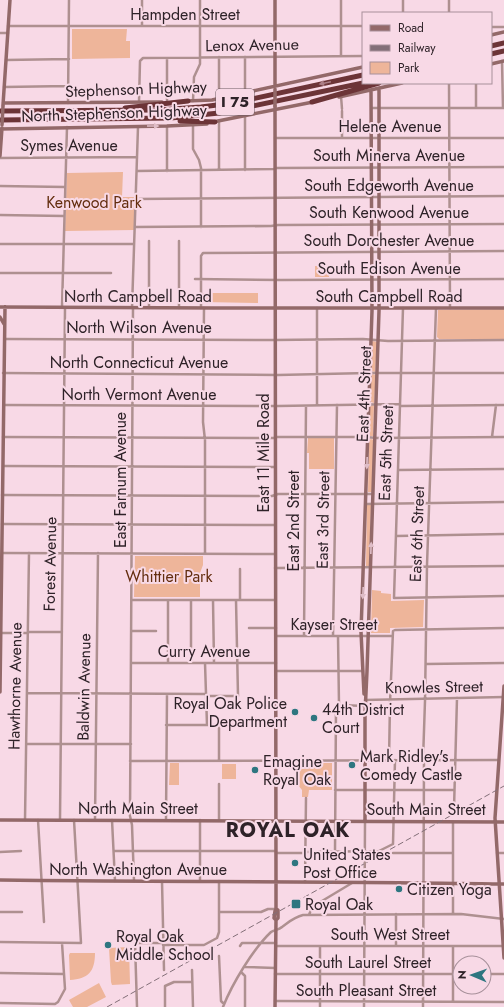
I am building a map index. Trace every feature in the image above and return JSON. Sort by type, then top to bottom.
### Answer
[{"type":"highway","points":[[492,46],[504,43]]},
{"type":"highway","points":[[492,54],[504,50]]},
{"type":"highway","name":"I 75","points":[[0,112],[166,110],[210,106],[233,103],[362,75]]},
{"type":"highway","name":"I 75","points":[[0,120],[179,118],[215,114],[362,83]]},
{"type":"highway","points":[[312,102],[379,86]]},
{"type":"highway","points":[[104,111],[190,101]]},
{"type":"highway","points":[[125,118],[138,121],[217,122]]},
{"type":"street","points":[[0,157],[10,0]]},
{"type":"street","points":[[68,103],[69,0]]},
{"type":"street","points":[[142,0],[142,26]]},
{"type":"street","points":[[190,101],[194,77],[200,67],[201,57],[200,0]]},
{"type":"street","name":"East 11 Mile Road","points":[[275,0],[275,1007]]},
{"type":"street","points":[[341,0],[341,56]]},
{"type":"street","points":[[403,0],[403,12]]},
{"type":"street","points":[[449,0],[449,12]]},
{"type":"street","name":"Hampden Street","points":[[8,26],[362,26]]},
{"type":"street","points":[[492,27],[504,27]]},
{"type":"street","points":[[492,35],[504,32]]},
{"type":"street","points":[[0,33],[8,33]]},
{"type":"street","name":"Lenox Avenue","points":[[139,102],[140,61],[142,59],[362,56]]},
{"type":"street","points":[[219,57],[219,98]]},
{"type":"street","points":[[245,57],[245,92]]},
{"type":"street","points":[[167,58],[167,102]]},
{"type":"street","points":[[6,60],[69,59]]},
{"type":"street","points":[[372,108],[503,108],[503,61],[492,64]]},
{"type":"street","name":"Stephenson Highway","points":[[3,105],[167,102],[219,98],[245,92],[275,88],[362,67]]},
{"type":"street","name":"North Stephenson Highway","points":[[1,128],[193,125],[217,122],[275,108],[312,102],[371,90],[379,86],[394,84]]},
{"type":"street","points":[[449,84],[450,308]]},
{"type":"street","points":[[476,84],[476,108]]},
{"type":"street","points":[[4,87],[68,86]]},
{"type":"street","name":"East 4th Street","points":[[365,821],[365,670],[368,636],[379,316],[379,86]]},
{"type":"street","name":"East 4th Street","points":[[365,670],[362,636],[372,314],[371,90]]},
{"type":"street","points":[[341,96],[342,138]]},
{"type":"street","points":[[245,116],[245,170]]},
{"type":"street","points":[[217,122],[219,170]]},
{"type":"street","points":[[193,125],[193,149],[199,160],[200,171],[201,227]]},
{"type":"street","name":"East Farnum Avenue","points":[[134,881],[131,820],[130,744],[132,631],[133,308],[138,126]]},
{"type":"street","points":[[167,126],[167,171]]},
{"type":"street","name":"Forest Avenue","points":[[60,820],[65,339],[63,273],[67,127]]},
{"type":"street","name":"Helene Avenue","points":[[275,138],[504,138]]},
{"type":"street","name":"Symes Avenue","points":[[0,157],[137,157]]},
{"type":"street","name":"South Minerva Avenue","points":[[137,171],[200,171],[275,168],[504,167]]},
{"type":"street","points":[[0,186],[65,187]]},
{"type":"street","name":"South Edgeworth Avenue","points":[[136,199],[504,196]]},
{"type":"street","points":[[0,215],[64,216]]},
{"type":"street","name":"South Kenwood Avenue","points":[[136,227],[504,224]]},
{"type":"street","points":[[179,241],[179,308]]},
{"type":"street","points":[[149,242],[149,308]]},
{"type":"street","points":[[0,244],[134,244]]},
{"type":"street","name":"South Dorchester Avenue","points":[[200,279],[202,254],[504,252]]},
{"type":"street","points":[[0,273],[111,273]]},
{"type":"street","name":"South Edison Avenue","points":[[195,279],[504,279]]},
{"type":"street","points":[[200,279],[204,340],[205,554]]},
{"type":"street","points":[[372,301],[375,304],[379,301]]},
{"type":"street","name":"North Campbell Road","points":[[0,307],[275,308]]},
{"type":"street","points":[[0,692],[2,524],[1,453],[3,437],[1,421],[3,405],[2,361],[5,307]]},
{"type":"street","name":"South Campbell Road","points":[[275,308],[504,308]]},
{"type":"street","points":[[317,308],[317,406]]},
{"type":"street","name":"East 5th Street","points":[[403,308],[394,598],[426,598]]},
{"type":"street","name":"East 6th Street","points":[[423,1007],[426,598],[436,308]]},
{"type":"street","points":[[372,314],[376,312],[379,316]]},
{"type":"street","points":[[0,317],[4,326]]},
{"type":"street","name":"North Wilson Avenue","points":[[3,337],[204,340],[504,340]]},
{"type":"street","name":"North Connecticut Avenue","points":[[3,374],[275,375],[504,373]]},
{"type":"street","name":"North Vermont Avenue","points":[[3,405],[504,405]]},
{"type":"street","name":"East 3rd Street","points":[[333,636],[337,405]]},
{"type":"street","points":[[492,437],[496,405]]},
{"type":"street","name":"East 2nd Street","points":[[304,636],[306,406]]},
{"type":"street","points":[[3,437],[504,437]]},
{"type":"street","points":[[2,466],[275,468]]},
{"type":"street","points":[[398,470],[504,469]]},
{"type":"street","points":[[2,495],[272,496],[305,494],[373,494]]},
{"type":"street","points":[[366,504],[504,502]]},
{"type":"street","points":[[2,524],[275,525]]},
{"type":"street","points":[[396,536],[504,534]]},
{"type":"street","points":[[1,550],[29,553],[275,554]]},
{"type":"street","name":"Hawthorne Avenue","points":[[25,820],[29,553]]},
{"type":"street","name":"Baldwin Avenue","points":[[95,820],[98,553]]},
{"type":"street","points":[[275,568],[427,568],[504,566]]},
{"type":"street","points":[[240,568],[240,600]]},
{"type":"street","points":[[426,598],[504,596]]},
{"type":"street","points":[[132,600],[275,600]]},
{"type":"street","points":[[168,600],[168,662]]},
{"type":"street","points":[[190,600],[191,663]]},
{"type":"street","points":[[213,600],[214,663]]},
{"type":"street","points":[[28,693],[238,696],[236,600]]},
{"type":"street","points":[[249,628],[276,628]]},
{"type":"street","points":[[389,760],[393,631],[504,628]]},
{"type":"street","points":[[132,631],[156,631]]},
{"type":"street","points":[[0,633],[62,632]]},
{"type":"street","name":"Kayser Street","points":[[276,636],[392,636]]},
{"type":"street","points":[[335,852],[336,706],[339,705],[338,636]]},
{"type":"street","name":"Curry Avenue","points":[[131,662],[276,663]]},
{"type":"street","points":[[205,663],[207,725]]},
{"type":"street","points":[[426,664],[504,663]]},
{"type":"street","points":[[276,671],[365,670]]},
{"type":"street","points":[[504,686],[495,822],[503,919],[504,958]]},
{"type":"street","points":[[166,820],[167,694]]},
{"type":"street","name":"Knowles Street","points":[[365,700],[504,697]]},
{"type":"street","points":[[454,810],[457,698]]},
{"type":"street","name":"Knowles Street","points":[[339,705],[365,706]]},
{"type":"street","points":[[166,725],[245,725]]},
{"type":"street","points":[[219,725],[219,761]]},
{"type":"street","points":[[26,744],[130,744]]},
{"type":"street","points":[[114,851],[381,851],[394,843],[395,760]]},
{"type":"street","points":[[130,761],[498,760]]},
{"type":"street","points":[[218,784],[218,820]]},
{"type":"street","points":[[335,790],[454,790]]},
{"type":"street","points":[[305,882],[306,798]]},
{"type":"street","name":"North Main Street","points":[[0,820],[276,820]]},
{"type":"street","points":[[38,820],[44,922]]},
{"type":"street","points":[[0,942],[81,943],[74,820]]},
{"type":"street","points":[[112,820],[115,881]]},
{"type":"street","points":[[200,820],[200,881]]},
{"type":"street","name":"South Main Street","points":[[276,820],[504,822]]},
{"type":"street","points":[[364,1007],[365,821]]},
{"type":"street","points":[[453,821],[453,914]]},
{"type":"street","points":[[0,852],[21,852]]},
{"type":"street","points":[[394,853],[452,853]]},
{"type":"street","points":[[497,853],[504,853]]},
{"type":"street","name":"North Washington Avenue","points":[[0,880],[504,884]]},
{"type":"street","points":[[162,881],[164,970]]},
{"type":"street","points":[[137,1007],[135,943],[204,945],[216,939],[218,935],[219,881]]},
{"type":"street","points":[[309,914],[312,907],[352,883]]},
{"type":"street","points":[[219,912],[261,912],[268,909],[276,909]]},
{"type":"street","points":[[0,912],[22,912]]},
{"type":"street","points":[[223,1006],[244,967],[262,943],[273,931],[282,928],[296,916],[309,914],[453,914],[503,919]]},
{"type":"street","points":[[396,914],[396,946]]},
{"type":"street","points":[[0,1003],[55,1004],[58,1002],[65,989],[62,943]]},
{"type":"street","name":"South West Street","points":[[240,946],[242,943],[262,943],[320,946],[503,946]]},
{"type":"street","points":[[320,946],[320,1007]]},
{"type":"street","points":[[453,946],[453,955]]},
{"type":"street","points":[[219,956],[221,1001],[223,1006]]},
{"type":"street","points":[[244,967],[275,968]]},
{"type":"street","points":[[192,970],[193,1007]]},
{"type":"street","points":[[241,972],[245,976],[244,1007]]},
{"type":"street","points":[[0,973],[64,974]]},
{"type":"street","name":"South Laurel Street","points":[[275,974],[452,974]]},
{"type":"street","points":[[492,974],[504,974]]},
{"type":"street","points":[[165,1007],[165,988],[167,985],[174,982],[192,982]]},
{"type":"street","points":[[453,995],[453,1002]]},
{"type":"street","name":"South Pleasant Street","points":[[275,1001],[504,1002]]},
{"type":"green space","points":[[72,29],[127,29],[126,41],[130,41],[130,58],[72,59]]},
{"type":"green space","name":"Kenwood Park","points":[[123,172],[122,197],[135,197],[134,230],[65,231],[67,173]]},
{"type":"green space","points":[[315,266],[329,266],[329,277],[315,277]]},
{"type":"green space","points":[[203,293],[258,293],[258,303],[203,302]]},
{"type":"green space","points":[[504,309],[504,339],[439,339],[437,337],[438,310]]},
{"type":"green space","points":[[373,341],[377,342],[375,372],[371,371]]},
{"type":"green space","points":[[372,374],[376,375],[374,403],[371,402]]},
{"type":"green space","points":[[374,405],[373,436],[369,436],[370,406]]},
{"type":"green space","points":[[308,438],[334,438],[334,469],[309,469],[309,453],[307,453]]},
{"type":"green space","points":[[369,440],[374,440],[372,492],[368,492]]},
{"type":"green space","points":[[367,505],[371,505],[369,566],[366,566]]},
{"type":"green space","name":"Whittier Park","points":[[135,556],[203,556],[203,565],[200,573],[200,597],[134,597]]},
{"type":"green space","points":[[372,590],[391,594],[391,601],[424,600],[423,627],[390,628],[390,633],[371,633]]},
{"type":"green space","points":[[170,763],[179,763],[179,785],[169,785]]},
{"type":"green space","points":[[298,763],[332,763],[332,790],[309,790],[308,797],[302,797],[302,790],[298,785]]},
{"type":"green space","points":[[222,764],[236,764],[236,779],[222,779]]},
{"type":"green space","points":[[129,947],[130,984],[112,985],[109,948]]},
{"type":"green space","points":[[70,953],[95,953],[94,965],[92,970],[86,976],[70,980]]},
{"type":"green space","points":[[99,983],[106,997],[87,1007],[73,1007],[69,1000]]},
{"type":"railway","points":[[107,1007],[504,786]]},
{"type":"place","name":"Royal Oak Police Department","points":[[295,712]]},
{"type":"place","name":"44th District Court","points":[[314,718]]},
{"type":"place","name":"Mark Ridley's Comedy Castle","points":[[352,765]]},
{"type":"place","name":"Emagine Royal Oak","points":[[255,770]]},
{"type":"place","name":"United States Post Office","points":[[295,863]]},
{"type":"place","name":"Citizen Yoga","points":[[399,889]]},
{"type":"place","name":"Royal Oak","points":[[296,904]]},
{"type":"place","name":"Royal Oak Middle School","points":[[108,945]]},
{"type":"district","name":"ROYAL OAK","points":[[288,830]]}]
